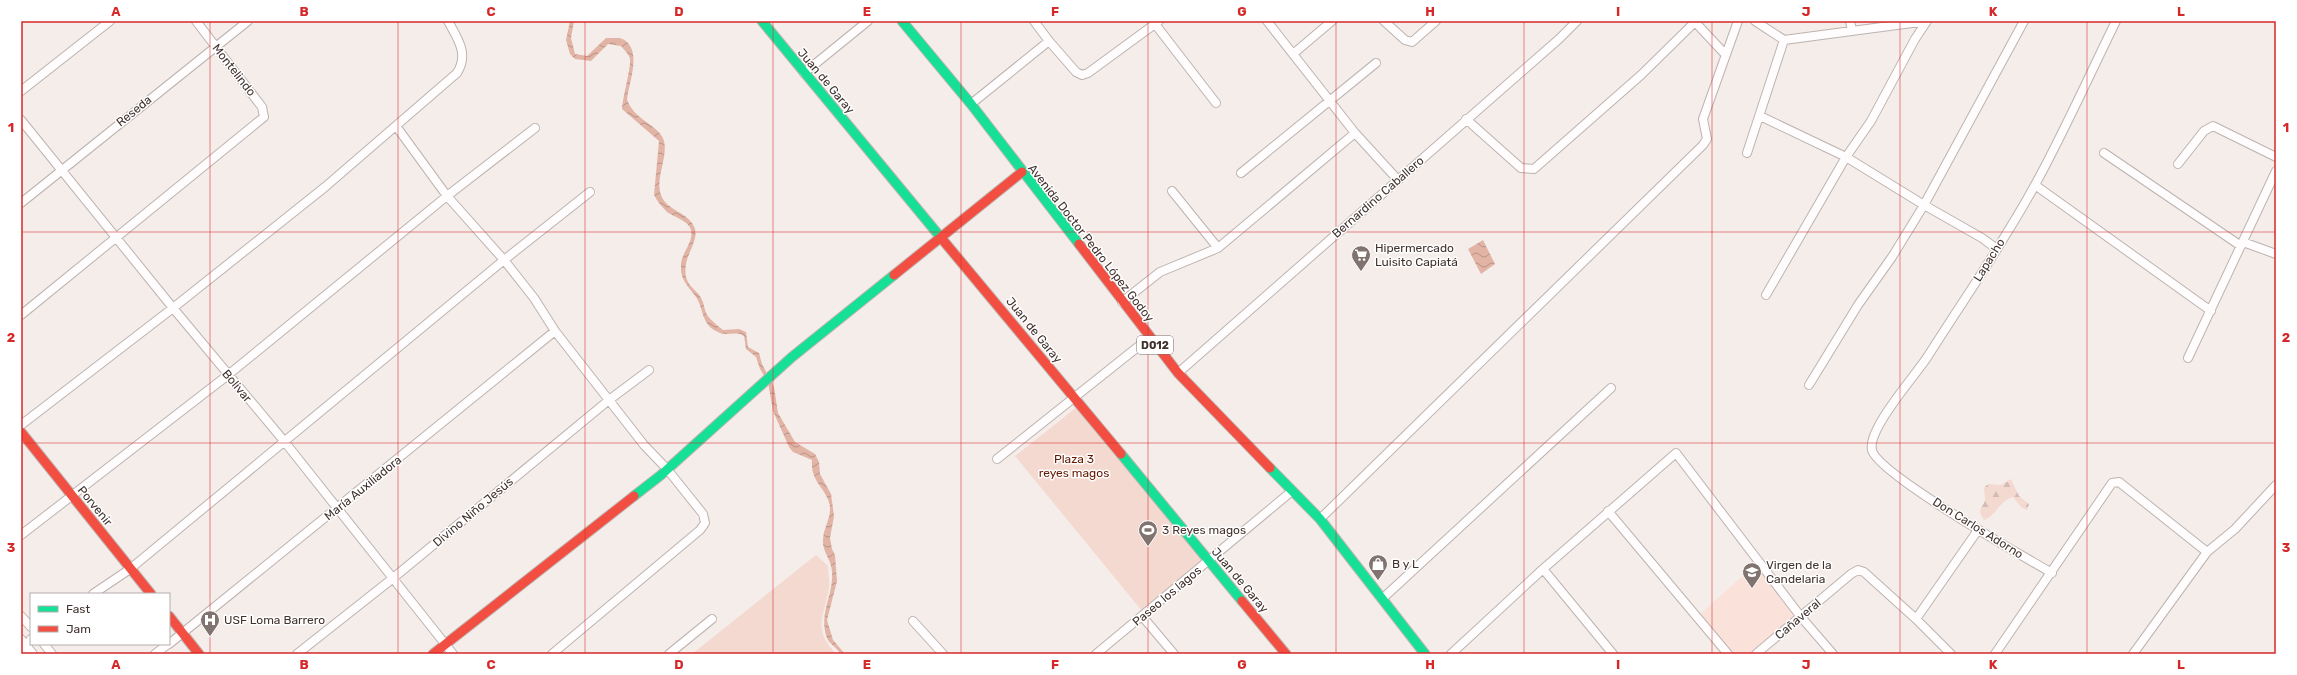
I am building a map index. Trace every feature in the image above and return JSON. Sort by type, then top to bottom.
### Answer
[{"type":"street","points":[[21,91],[110,21]]},
{"type":"street","name":"Montelindo","points":[[116,237],[261,122],[265,112],[262,106],[196,21]]},
{"type":"street","name":"Reseda","points":[[21,203],[60,170],[248,21]]},
{"type":"street","points":[[21,425],[173,308],[325,187],[456,73],[462,65],[463,55],[448,21]]},
{"type":"street","name":"Juan de Garay","points":[[762,21],[941,236],[1208,562],[1286,654]]},
{"type":"street","points":[[804,73],[868,21]]},
{"type":"street","name":"Avenida Doctor Pedro López Godoy","points":[[902,21],[971,104],[1149,338],[1178,373],[1320,519],[1425,654]]},
{"type":"street","points":[[1034,21],[1076,72],[1082,74],[1088,73],[1157,23],[1216,103]]},
{"type":"street","points":[[1267,21],[1355,133],[1398,180]]},
{"type":"street","points":[[1294,54],[1332,21]]},
{"type":"street","points":[[1384,21],[1405,40],[1412,42],[1436,21]]},
{"type":"street","name":"Bernardino Caballero","points":[[1178,373],[1466,119],[1559,40],[1577,21]]},
{"type":"street","points":[[1466,119],[1521,168],[1534,169],[1641,75],[1694,21],[1725,54]]},
{"type":"street","points":[[1320,519],[1703,145],[1707,139],[1703,119],[1738,21]]},
{"type":"street","points":[[1755,21],[1784,40],[1927,21]]},
{"type":"street","points":[[1850,21],[1852,31]]},
{"type":"street","points":[[1766,295],[1846,157],[1864,131],[1915,39],[1927,21]]},
{"type":"street","points":[[1809,385],[1863,296],[1892,257],[1924,206],[2024,21]]},
{"type":"street","name":"Lapacho","points":[[1905,481],[1876,459],[1872,449],[1875,431],[1917,373],[1997,249],[2035,185],[2116,21]]},
{"type":"street","points":[[1747,153],[1784,40]]},
{"type":"street","points":[[971,104],[1049,41]]},
{"type":"street","points":[[1241,174],[1376,63]]},
{"type":"street","points":[[1760,116],[1846,157],[1924,206],[1982,238],[1997,249]]},
{"type":"street","name":"Bolivar","points":[[21,120],[173,308],[284,441],[453,654]]},
{"type":"street","points":[[396,126],[447,196],[504,260],[534,298],[555,331],[644,445],[667,469],[703,514],[704,522],[700,530],[552,654]]},
{"type":"street","points":[[2178,164],[2204,132],[2213,126],[2276,157]]},
{"type":"street","points":[[21,535],[71,494],[228,375],[447,196],[535,128]]},
{"type":"street","points":[[1122,302],[1160,272],[1218,248],[1355,133]]},
{"type":"street","points":[[2104,153],[2242,244],[2276,254]]},
{"type":"street","points":[[2188,358],[2276,171]]},
{"type":"street","points":[[433,654],[667,469],[777,370],[1022,172]]},
{"type":"street","points":[[2035,185],[2211,311]]},
{"type":"street","points":[[1172,191],[1218,248]]},
{"type":"street","points":[[94,593],[130,569],[504,260],[590,192]]},
{"type":"street","points":[[21,315],[116,237]]},
{"type":"street","name":"María Auxiliadora","points":[[170,643],[338,509],[555,331]]},
{"type":"street","points":[[997,460],[1149,338]]},
{"type":"street","name":"Divino Niño Jesús","points":[[297,654],[392,579],[609,400],[649,370]]},
{"type":"street","points":[[1382,599],[1610,388]]},
{"type":"street","name":"Porvenir","points":[[21,432],[150,593]]},
{"type":"street","points":[[1451,654],[1543,569],[1676,453],[1801,617],[1833,654]]},
{"type":"street","name":"Don Carlos Adorno","points":[[1905,481],[1978,530],[2052,573]]},
{"type":"street","points":[[1995,654],[2052,573],[2112,483],[2119,482],[2206,552]]},
{"type":"street","points":[[2133,654],[2206,552],[2235,529],[2276,485]]},
{"type":"street","name":"Paseo los lagos","points":[[1096,654],[1292,491]]},
{"type":"street","points":[[1608,511],[1728,654]]},
{"type":"street","points":[[1951,654],[1916,619],[1978,530]]},
{"type":"street","points":[[1543,569],[1613,654]]},
{"type":"street","name":"Cañaveral","points":[[1756,654],[1851,574],[1858,570],[1864,572],[1916,619]]},
{"type":"street","points":[[21,616],[30,627]]},
{"type":"street","points":[[1142,616],[1174,654]]},
{"type":"street","points":[[170,617],[199,654]]},
{"type":"street","points":[[669,654],[712,619]]},
{"type":"street","points":[[913,621],[943,654]]},
{"type":"street","points":[[21,654],[26,641]]},
{"type":"street","points":[[26,641],[33,654]]},
{"type":"street","points":[[45,645],[52,654]]},
{"type":"street","name":"María Auxiliadora","points":[[155,654],[168,645]]},
{"type":"shaded area","name":"Virgen de la Candelaria","points":[[1756,564],[1797,614],[1750,654],[1732,654],[1699,615]]},
{"type":"green space","name":"Plaza 3 reyes magos","points":[[1077,407],[1203,560],[1142,611],[1015,456]]},
{"type":"green space","points":[[2011,479],[2019,496],[2029,504],[2027,510],[2021,507],[2013,497],[2004,502],[1992,515],[1984,520],[1981,516],[1980,510],[1985,499],[1984,488],[1988,484],[2001,485]]},
{"type":"green space","points":[[816,555],[828,566],[829,588],[823,615],[822,630],[824,637],[836,654],[692,654]]},
{"type":"water","points":[[570,21],[574,21],[571,38],[575,54],[587,56],[606,38],[620,38],[627,42],[632,49],[633,65],[627,99],[635,112],[662,135],[665,148],[660,175],[661,195],[668,205],[692,223],[696,233],[687,260],[687,280],[701,298],[706,313],[711,320],[723,330],[739,329],[746,332],[748,347],[759,353],[762,364],[774,387],[778,413],[795,442],[815,454],[819,462],[820,474],[831,494],[834,516],[830,538],[835,555],[837,581],[827,620],[833,640],[845,654],[840,654],[830,642],[827,638],[825,629],[824,621],[831,589],[832,568],[824,548],[823,540],[830,507],[826,495],[814,475],[812,460],[793,452],[789,447],[773,411],[768,382],[760,369],[756,357],[746,349],[744,336],[741,334],[725,334],[713,329],[706,321],[696,297],[683,279],[681,265],[683,256],[691,239],[690,227],[667,212],[654,195],[659,141],[622,109],[629,69],[629,55],[621,46],[608,44],[591,61],[575,59],[570,54],[566,40]]},
{"type":"water","points":[[1483,240],[1495,264],[1481,274],[1468,249]]},
{"type":"traffic: fast","points":[[762,21],[942,239]]},
{"type":"traffic: fast","points":[[902,21],[971,104],[1079,244]]},
{"type":"traffic: fast","points":[[634,496],[661,475],[792,357],[894,275]]},
{"type":"traffic: fast","points":[[1121,454],[1242,601]]},
{"type":"traffic: fast","points":[[1270,468],[1320,519],[1425,654]]},
{"type":"traffic: jam","points":[[894,275],[1022,172]]},
{"type":"traffic: jam","points":[[942,239],[1121,454]]},
{"type":"traffic: jam","points":[[1079,244],[1178,373],[1270,468]]},
{"type":"traffic: jam","points":[[21,432],[150,593]]},
{"type":"traffic: jam","points":[[433,654],[634,496]]},
{"type":"traffic: jam","points":[[1242,601],[1286,654]]},
{"type":"traffic: jam","points":[[170,617],[199,654]]},
{"type":"place","name":"Hipermercado Luisito Capiatá","points":[[1361,272]]},
{"type":"place","name":"3 Reyes magos","points":[[1148,547]]},
{"type":"place","name":"B y L","points":[[1378,581]]},
{"type":"place","name":"Virgen de la Candelaria","points":[[1752,589]]},
{"type":"place","name":"USF Loma Barrero","points":[[210,637]]}]
